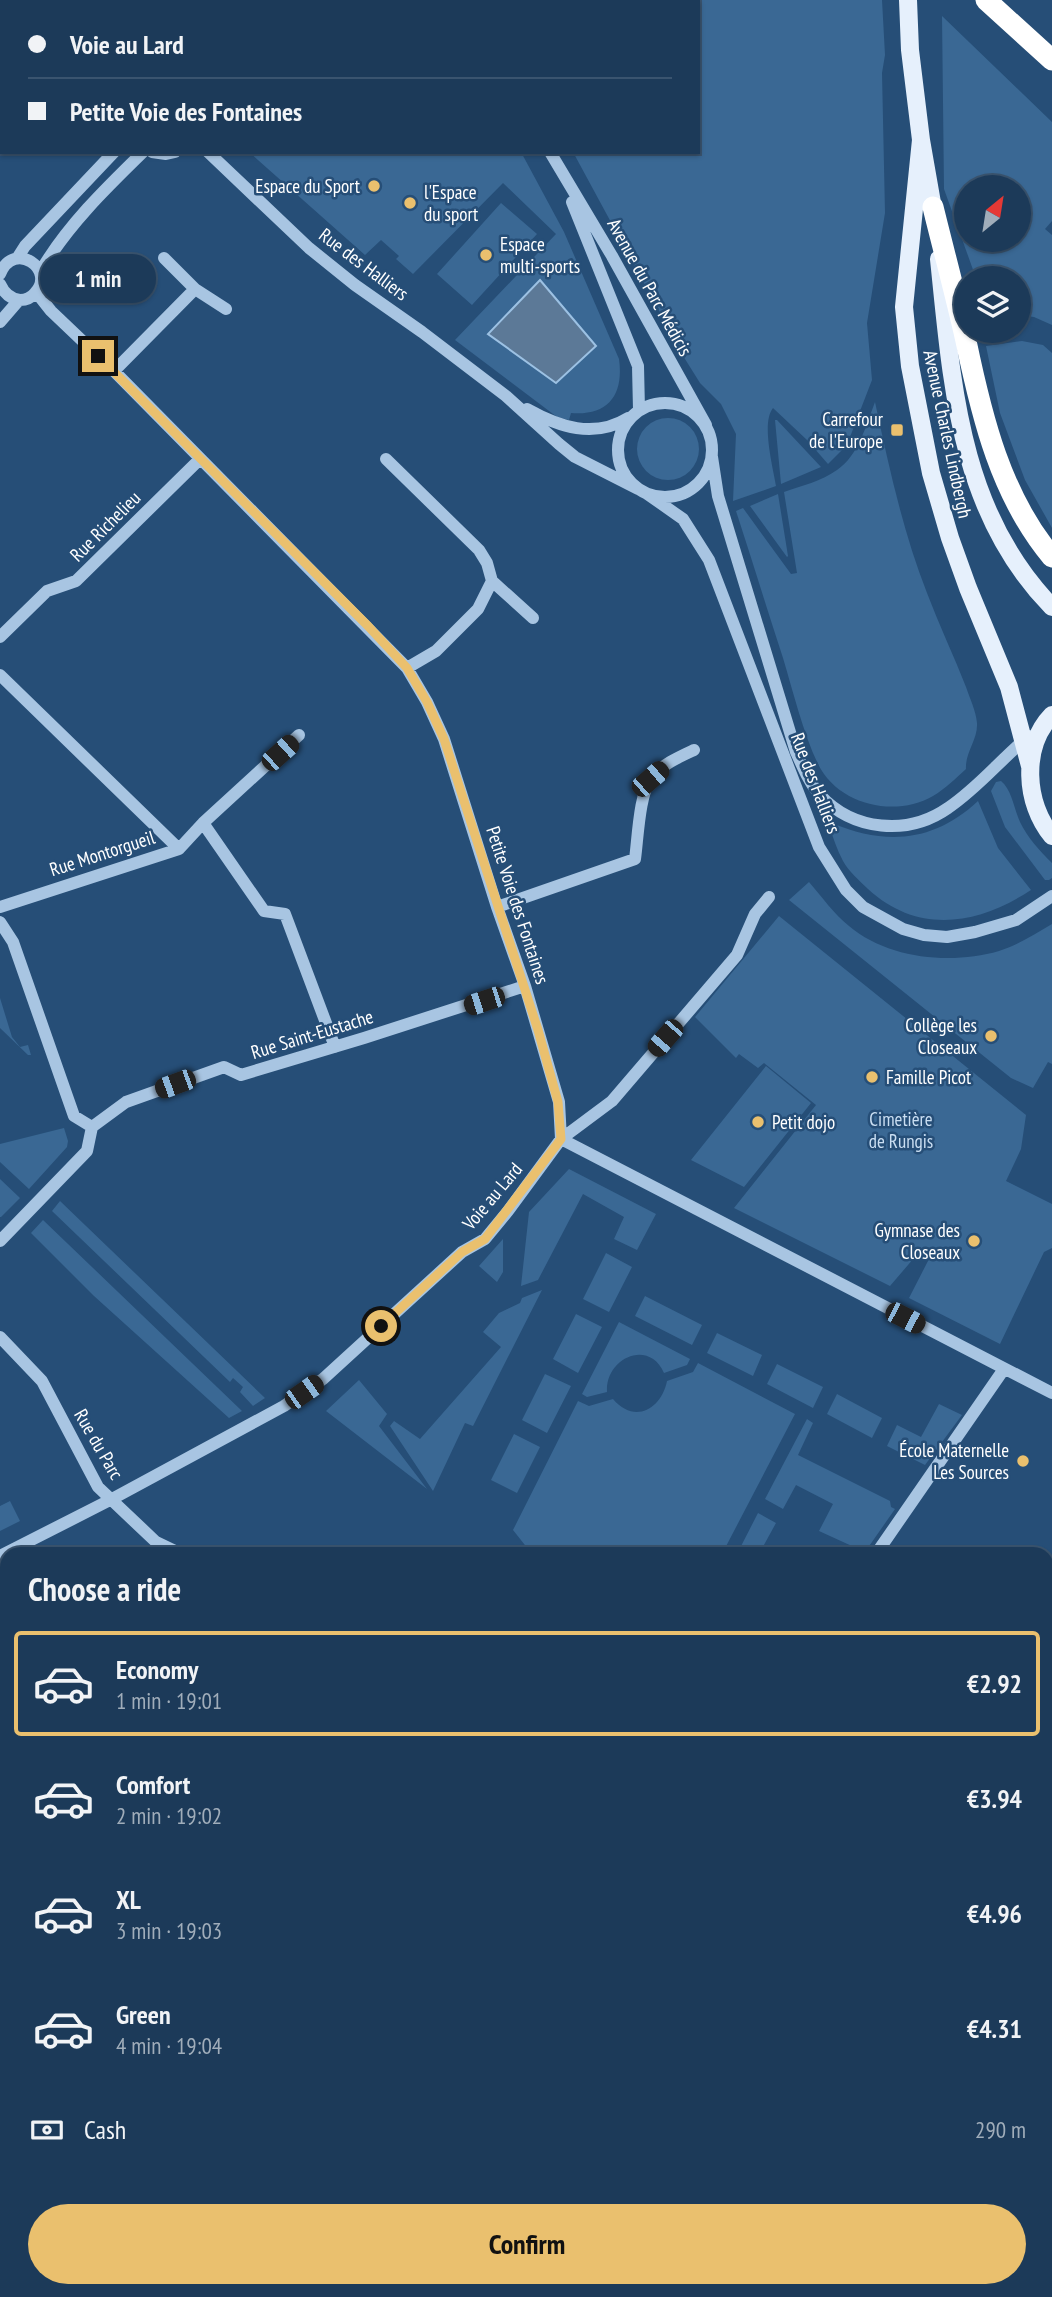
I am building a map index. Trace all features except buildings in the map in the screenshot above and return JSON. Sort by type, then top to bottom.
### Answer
[{"type":"highway","points":[[986,0],[1052,60]]},
{"type":"highway","points":[[933,207],[984,422],[1006,481],[1027,520],[1052,557]]},
{"type":"main road","name":"Avenue Charles Lindbergh","points":[[908,0],[910,50],[921,140],[933,207],[949,361],[970,464],[982,502],[1004,545],[1031,584],[1052,607]]},
{"type":"main road","name":"Avenue Charles Lindbergh","points":[[921,140],[904,307],[910,366],[931,472],[950,538],[1009,687],[1030,766]]},
{"type":"main road","points":[[1050,718],[1037,739],[1030,766],[1032,797],[1044,826],[1052,836]]},
{"type":"street","points":[[0,274],[8,262],[18,257],[25,246],[112,154]]},
{"type":"street","points":[[40,272],[66,232],[141,154]]},
{"type":"street","name":"Rue des Halliers","points":[[210,154],[309,248],[506,396],[575,457],[642,491],[683,519],[709,560],[819,847],[846,890],[863,907],[903,929],[924,935],[947,937],[975,932],[1016,919],[1052,896]]},
{"type":"street","name":"Avenue du Parc Médicis","points":[[551,154],[612,256],[706,425]]},
{"type":"street","name":"Avenue du Parc Médicis","points":[[559,169],[638,366],[636,413]]},
{"type":"street","points":[[0,322],[19,300],[31,297],[41,283],[40,272],[32,261],[18,257]]},
{"type":"street","points":[[164,258],[195,289],[226,309]]},
{"type":"street","points":[[0,284],[7,295],[19,300]]},
{"type":"street","points":[[114,371],[195,289]]},
{"type":"street","name":"Petite Voie des Fontaines","points":[[36,292],[51,311],[114,371],[407,668],[444,739],[525,986],[558,1102],[561,1139]]},
{"type":"street","name":"Rue des Halliers","points":[[506,396],[545,419],[572,429],[610,427],[636,413]]},
{"type":"street","points":[[657,403],[676,403],[693,411],[706,425],[712,441],[712,457],[704,478],[688,492],[667,497],[642,491],[629,481],[619,460],[620,436],[624,425],[636,413],[657,403]]},
{"type":"street","name":"Rue des Halliers","points":[[712,457],[718,496],[796,752],[819,795],[842,812],[869,824],[909,825],[936,816],[948,808],[1050,718]]},
{"type":"street","name":"Rue Richelieu","points":[[0,638],[47,591],[76,581],[200,459]]},
{"type":"street","points":[[386,459],[479,550],[492,581],[533,618]]},
{"type":"street","points":[[407,668],[436,651],[478,609],[492,581]]},
{"type":"street","points":[[0,675],[179,849]]},
{"type":"street","name":"Rue Montorgueil","points":[[0,907],[179,849],[203,823],[299,735]]},
{"type":"street","points":[[497,907],[635,859],[644,797],[650,779],[668,763],[694,750]]},
{"type":"street","points":[[203,823],[264,911],[285,914],[335,1048]]},
{"type":"street","name":"Voie au Lard","points":[[18,1547],[284,1406],[323,1379],[462,1252],[485,1239],[561,1139],[612,1101],[737,955],[755,914],[769,897]]},
{"type":"street","points":[[0,922],[13,942],[74,1116],[92,1127],[87,1151],[0,1241]]},
{"type":"street","name":"Rue Saint-Eustache","points":[[92,1127],[126,1102],[224,1067],[241,1075],[335,1048],[525,986]]},
{"type":"street","points":[[561,1139],[1052,1393]]},
{"type":"street","name":"Rue du Parc","points":[[0,1336],[42,1381],[97,1487],[156,1542],[166,1547]]},
{"type":"street","points":[[881,1547],[1004,1368]]},
{"type":"green space","points":[[700,0],[882,0],[885,55],[882,73],[885,213],[867,323],[872,380],[850,437],[843,449],[828,464],[773,408],[768,434],[776,486],[733,501],[736,434],[721,404],[700,383],[574,154],[700,154]]},
{"type":"green space","points":[[942,16],[1052,122],[1052,221],[1045,229],[1052,235],[1052,325],[1031,317],[1031,266],[972,266],[967,252],[1031,252],[1031,175],[954,175],[954,217],[944,189]]},
{"type":"green space","points":[[251,154],[522,154],[564,232],[619,359],[620,372],[616,393],[604,407],[595,411],[571,413],[569,420],[557,417],[455,340],[556,234],[503,183],[413,274],[396,259],[399,256],[381,240],[365,255]]},
{"type":"green space","name":"Espace multi-sports","points":[[501,203],[537,234],[472,305],[437,274]]},
{"type":"green space","points":[[1031,343],[1043,345],[1052,353],[1052,528],[1025,480],[1000,413],[986,346]]},
{"type":"green space","points":[[875,402],[891,475],[918,570],[966,687],[977,723],[966,769],[933,796],[902,806],[869,804],[853,798],[827,778],[818,764],[803,726],[736,511],[743,508],[791,574],[797,573],[784,492],[825,477],[845,464],[861,439]]},
{"type":"green space","points":[[662,418],[674,418],[690,427],[697,437],[697,461],[690,471],[674,480],[662,480],[651,475],[642,466],[637,455],[637,443],[642,432],[651,423]]},
{"type":"green space","points":[[777,420],[821,467],[781,484]]},
{"type":"green space","points":[[778,494],[788,556],[787,557],[750,506]]},
{"type":"green space","points":[[1001,781],[1010,794],[1026,833],[1052,863],[1052,878],[1049,880],[1045,880],[1005,827],[991,791],[996,782]]},
{"type":"green space","points":[[978,801],[998,848],[1031,890],[1011,902],[969,917],[928,919],[887,904],[848,869],[829,826],[832,823],[871,835],[909,836],[944,825]]},
{"type":"green space","points":[[809,882],[838,916],[865,937],[882,946],[921,956],[961,958],[999,951],[1052,924],[1052,1064],[1048,1062],[1033,1088],[1011,1078],[789,900]]},
{"type":"green space","name":"Cimetière de Rungis","points":[[779,916],[1026,1115],[1021,1149],[1006,1181],[1052,1204],[1052,1248],[1044,1252],[1000,1344],[909,1298],[929,1259],[923,1256],[921,1261],[914,1258],[890,1286],[734,1208],[816,1105],[764,1063],[758,1068],[739,1054],[736,1058],[695,1017]]},
{"type":"green space","points":[[0,998],[12,1037],[20,1047],[28,1045],[31,1055],[28,1055],[0,1028]]},
{"type":"green space","name":"Petit dojo","points":[[766,1066],[811,1103],[744,1187],[691,1160]]},
{"type":"green space","points":[[64,1128],[67,1147],[29,1189],[0,1162],[0,1144]]},
{"type":"green space","points":[[569,1169],[656,1214],[637,1250],[614,1239],[624,1217],[583,1194],[538,1280],[521,1286],[529,1212]]},
{"type":"green space","points":[[0,1179],[20,1198],[1,1217],[0,1217]]},
{"type":"green space","points":[[60,1201],[265,1398],[253,1406],[240,1392],[243,1387],[233,1378],[230,1382],[52,1211]]},
{"type":"green space","points":[[43,1220],[242,1411],[229,1418],[94,1296],[31,1233]]},
{"type":"green space","points":[[503,1239],[503,1272],[497,1282],[479,1266]]},
{"type":"green space","points":[[606,1253],[632,1267],[609,1312],[583,1299]]},
{"type":"green space","points":[[542,1290],[473,1426],[465,1423],[433,1491],[390,1426],[394,1421],[420,1439],[501,1347],[483,1332],[499,1313],[520,1303],[522,1298]]},
{"type":"green space","points":[[645,1296],[702,1325],[692,1345],[635,1316]]},
{"type":"green space","points":[[576,1314],[602,1327],[578,1373],[553,1359]]},
{"type":"green space","points":[[619,1322],[690,1359],[687,1365],[664,1373],[657,1362],[648,1356],[629,1357],[613,1370],[608,1380],[607,1392],[587,1397],[582,1394]]},
{"type":"green space","points":[[717,1333],[762,1355],[753,1376],[707,1353]]},
{"type":"green space","points":[[698,1363],[795,1414],[726,1547],[526,1547],[513,1530],[578,1401],[589,1406],[613,1399],[629,1411],[646,1410],[659,1400],[667,1381],[693,1372]]},
{"type":"green space","points":[[777,1364],[823,1387],[813,1408],[767,1384]]},
{"type":"green space","points":[[545,1374],[571,1386],[547,1433],[522,1420]]},
{"type":"green space","points":[[359,1380],[387,1414],[379,1426],[427,1489],[326,1411]]},
{"type":"green space","points":[[837,1394],[882,1418],[872,1438],[827,1414]]},
{"type":"green space","points":[[939,1404],[962,1415],[925,1465],[887,1446],[897,1425],[921,1437]]},
{"type":"green space","points":[[807,1419],[813,1423],[798,1455],[890,1501],[891,1507],[895,1509],[868,1547],[854,1547],[819,1531],[833,1504],[796,1485],[783,1509],[765,1499]]},
{"type":"green space","points":[[514,1434],[540,1447],[517,1493],[491,1480]]},
{"type":"green space","points":[[10,1501],[20,1521],[0,1531],[0,1506]]},
{"type":"green space","points":[[758,1513],[776,1523],[763,1547],[741,1547]]},
{"type":"shaded area","points":[[540,280],[596,346],[556,383],[488,334]]},
{"type":"place","name":"Espace du Sport","points":[[374,186]]},
{"type":"place","name":"l'Espace du sport","points":[[410,203]]},
{"type":"place","name":"Espace multi-sports","points":[[486,255]]},
{"type":"place","name":"Carrefour de l'Europe","points":[[897,430]]},
{"type":"place","name":"Collège les Closeaux","points":[[991,1036]]},
{"type":"place","name":"Famille Picot","points":[[872,1077]]},
{"type":"place","name":"Petit dojo","points":[[758,1122]]},
{"type":"place","name":"Gymnase des Closeaux","points":[[974,1241]]},
{"type":"place","name":"École Maternelle Les Sources","points":[[1023,1461]]},
{"type":"route","points":[[98,356],[407,668],[444,739],[538,1030],[558,1102],[561,1139],[485,1239],[462,1252],[381,1326]]}]
